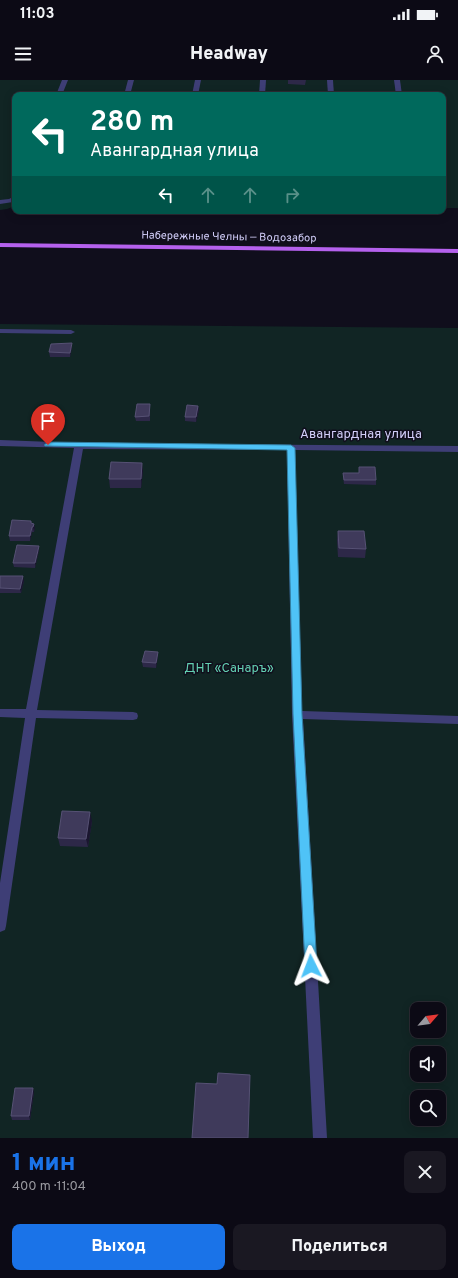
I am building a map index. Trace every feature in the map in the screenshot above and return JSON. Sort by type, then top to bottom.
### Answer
[{"type":"main road","name":"Набережные Челны — Водозабор","points":[[0,245],[458,250]]},
{"type":"street","points":[[59,92],[65,80]]},
{"type":"street","points":[[128,92],[131,80]]},
{"type":"street","points":[[196,92],[198,80]]},
{"type":"street","points":[[262,92],[263,80]]},
{"type":"street","points":[[330,80],[331,92]]},
{"type":"street","points":[[397,80],[399,92]]},
{"type":"street","points":[[0,202],[12,200]]},
{"type":"street","points":[[0,331],[71,332]]},
{"type":"street","name":"Авангардная улица","points":[[0,443],[80,446],[458,449]]},
{"type":"street","points":[[0,926],[32,714],[80,446]]},
{"type":"street","points":[[291,448],[298,714],[320,1138]]},
{"type":"street","points":[[0,713],[133,716]]},
{"type":"street","points":[[298,714],[458,720]]},
{"type":"green space","points":[[0,80],[458,80],[458,208],[446,208],[446,92],[12,92],[12,207],[0,210]]},
{"type":"green space","name":"ДНТ «Санаръ»","points":[[0,324],[458,328],[458,1138],[0,1138]]},
{"type":"building","points":[[72,343],[70,353],[49,352],[51,344]]},
{"type":"building","points":[[137,404],[150,404],[149,416],[135,417]]},
{"type":"building","points":[[187,405],[198,406],[196,417],[185,417]]},
{"type":"building","points":[[111,462],[142,463],[141,479],[109,479]]},
{"type":"building","points":[[359,467],[375,467],[376,480],[344,480],[343,473],[359,473]]},
{"type":"building","points":[[12,520],[31,521],[31,523],[34,524],[30,536],[9,536]]},
{"type":"building","points":[[338,531],[364,531],[366,549],[339,548]]},
{"type":"building","points":[[17,545],[39,546],[35,563],[13,563]]},
{"type":"building","points":[[0,576],[23,576],[20,589],[0,588]]},
{"type":"building","points":[[145,651],[158,652],[156,663],[142,662]]},
{"type":"building","points":[[62,811],[90,812],[86,839],[58,838]]},
{"type":"building","points":[[218,1073],[250,1075],[248,1138],[192,1138],[196,1083],[217,1084]]},
{"type":"building","points":[[15,1088],[33,1088],[29,1116],[11,1116]]},
{"type":"route","points":[[48,445],[291,448],[298,714],[311,966]]}]
